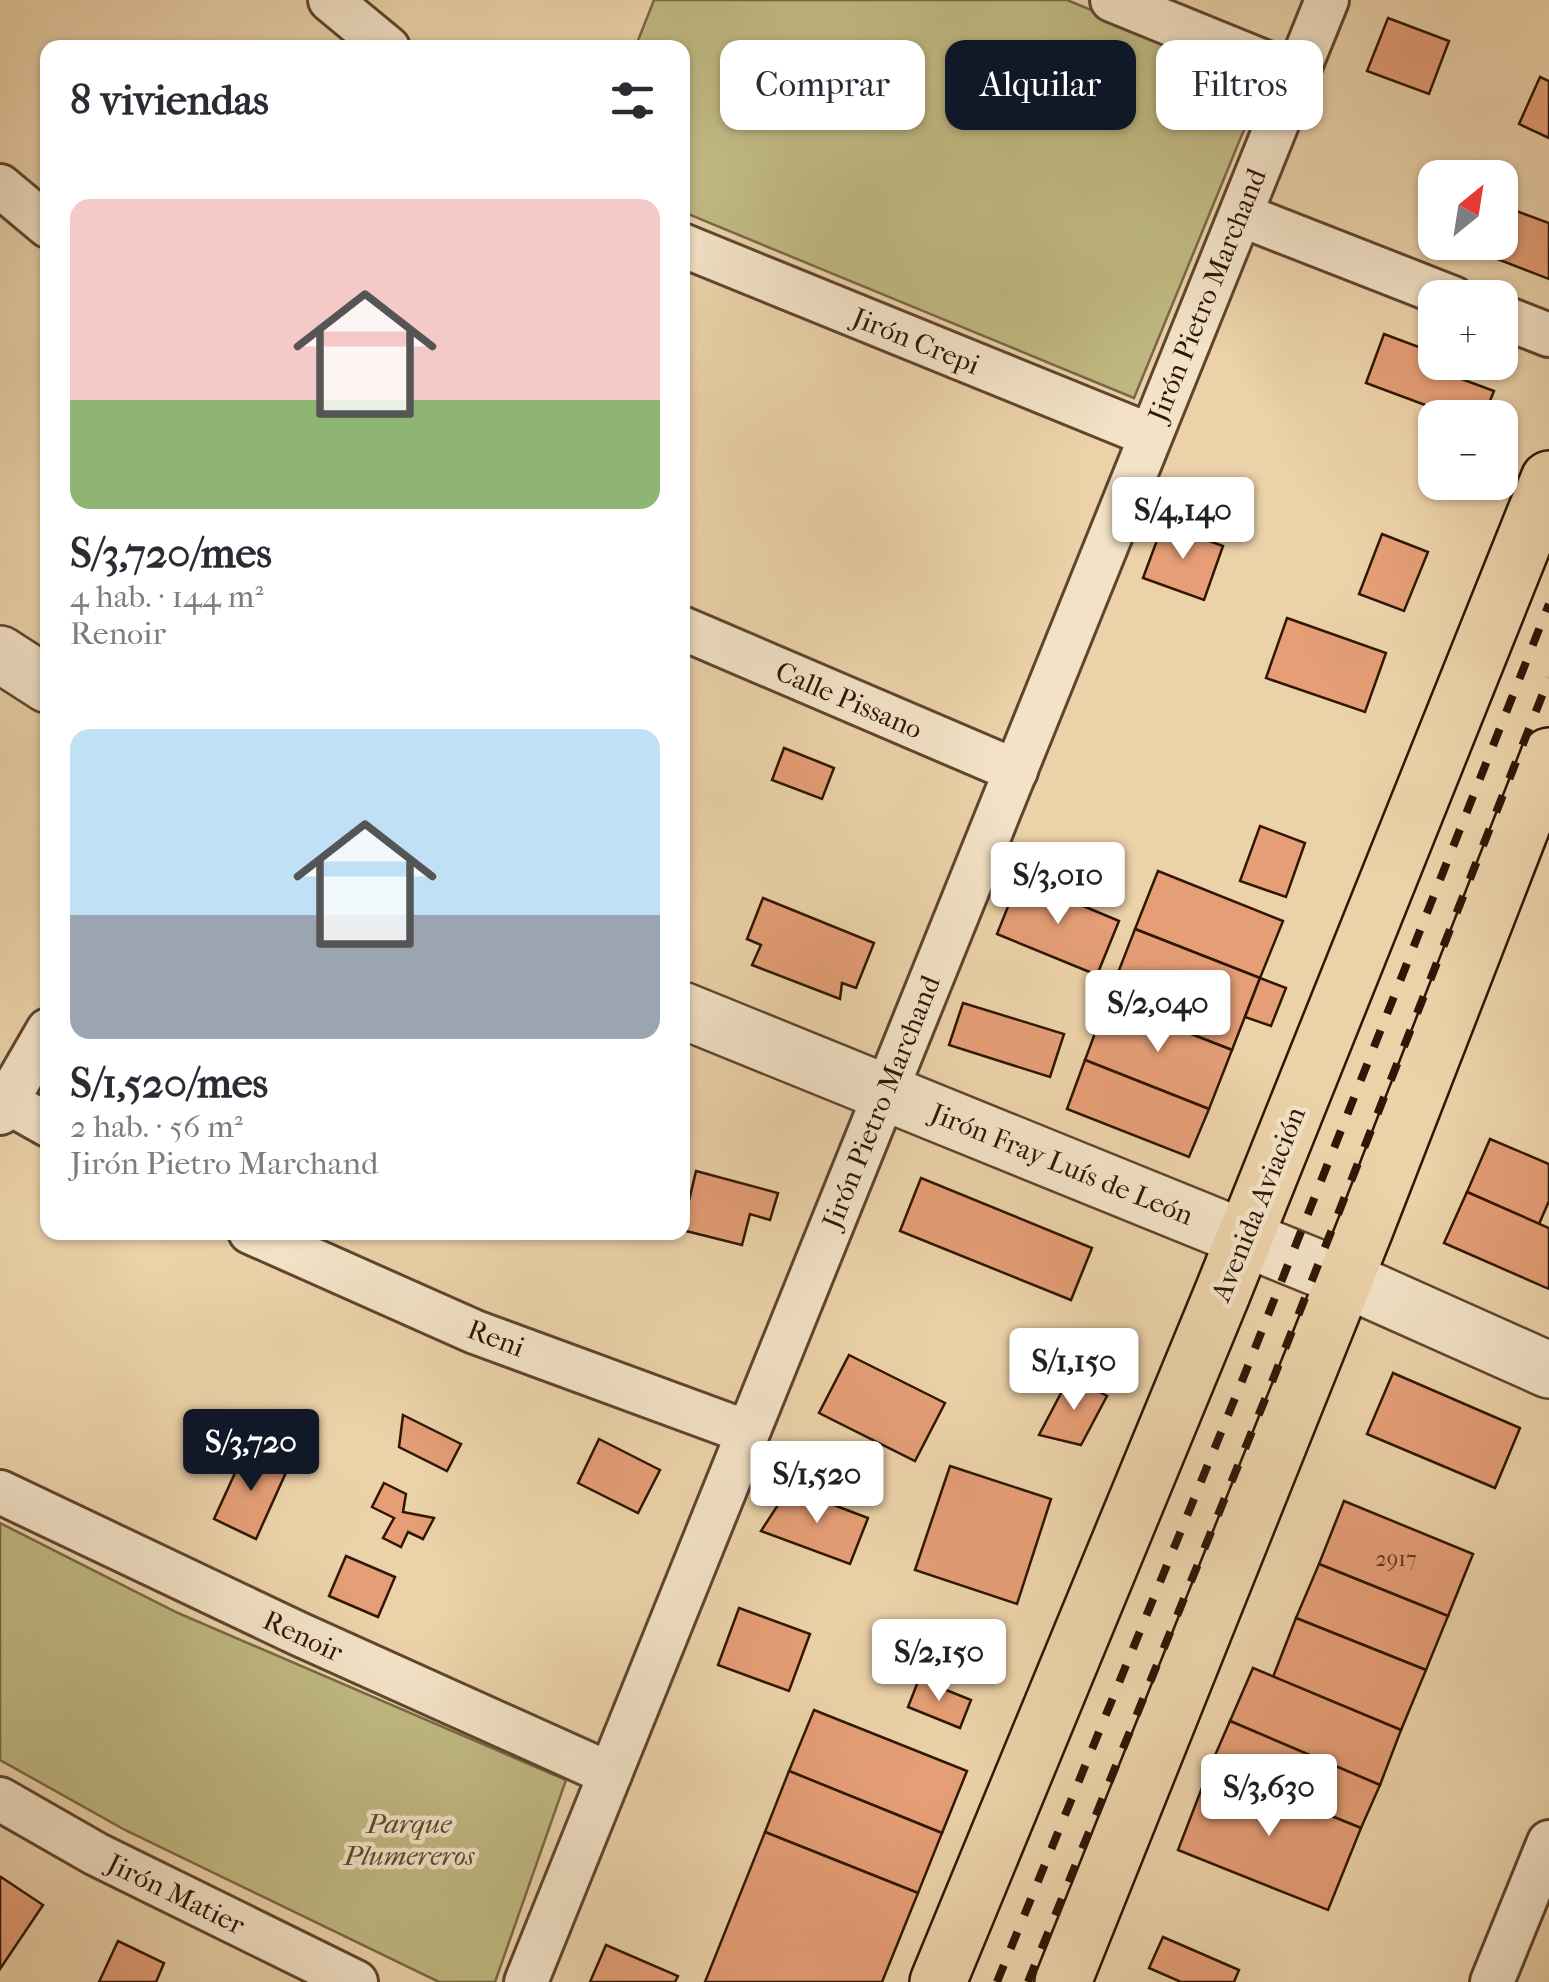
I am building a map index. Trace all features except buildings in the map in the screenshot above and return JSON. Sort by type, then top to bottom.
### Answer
[{"type":"main road","name":"Avenida Aviación","points":[[938,1982],[1244,1239],[1549,478]]},
{"type":"main road","points":[[1063,1982],[1549,756]]},
{"type":"street","points":[[330,0],[378,40]]},
{"type":"street","points":[[1112,0],[1210,40]]},
{"type":"street","name":"Jirón Pietro Marchand","points":[[1310,40],[1327,0]]},
{"type":"street","name":"Jirón Pietro Marchand","points":[[526,1982],[1274,130]]},
{"type":"street","points":[[0,186],[40,219]]},
{"type":"street","points":[[1241,214],[1418,284]]},
{"type":"street","name":"Jirón Crepi","points":[[690,248],[1149,436]]},
{"type":"street","points":[[1518,323],[1549,335]]},
{"type":"street","name":"Calle Pissano","points":[[690,631],[1016,771]]},
{"type":"street","points":[[0,654],[40,680]]},
{"type":"street","name":"Jirón Fray Luís de León","points":[[690,1013],[1345,1278],[1549,1370]]},
{"type":"street","points":[[40,1043],[2,1104],[40,1121]]},
{"type":"street","name":"Reni","points":[[268,1240],[475,1332],[747,1432]]},
{"type":"street","name":"Renoir","points":[[0,1492],[299,1634],[610,1774]]},
{"type":"street","name":"Jirón Matier","points":[[0,1799],[96,1854],[356,1982]]},
{"type":"street","points":[[1492,1982],[1536,1914],[1549,1842]]},
{"type":"green space","points":[[654,0],[1067,0],[1164,40],[1156,40],[1156,130],[1244,130],[1134,398],[690,215],[690,40],[638,40]]},
{"type":"green space","name":"Parque Plumereros","points":[[0,1523],[178,1613],[566,1780],[495,1982],[439,1982],[125,1830],[0,1760]]},
{"type":"railway","points":[[997,1982],[1242,1381],[1549,604]]},
{"type":"railway","points":[[1028,1982],[1268,1392],[1549,678]]}]
